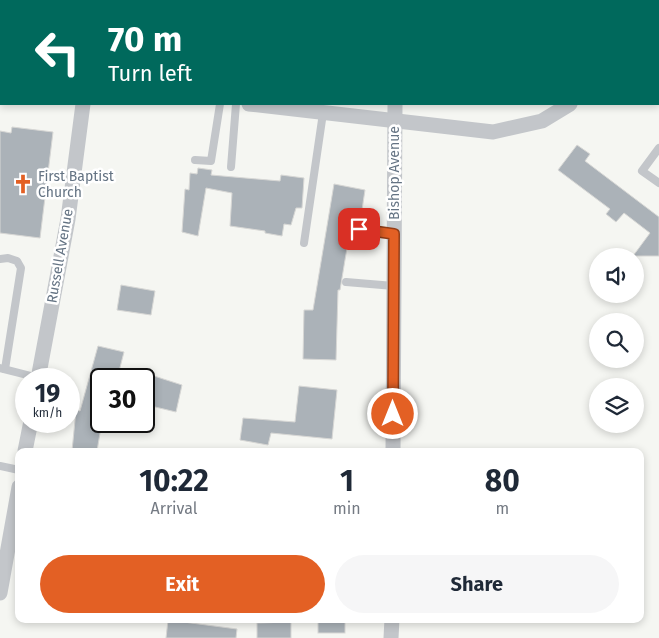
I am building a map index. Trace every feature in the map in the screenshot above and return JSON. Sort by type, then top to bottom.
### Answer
[{"type":"street","name":"Russell Avenue","points":[[40,368],[68,219],[83,105]]},
{"type":"street","points":[[257,105],[493,132],[542,121],[568,105]]},
{"type":"street","name":"Bishop Avenue","points":[[393,448],[395,105]]},
{"type":"street","points":[[26,448],[29,433]]},
{"type":"street","points":[[0,593],[15,509]]},
{"type":"street","points":[[391,638],[392,623]]},
{"type":"lane","points":[[195,160],[211,161],[220,105]]},
{"type":"lane","points":[[231,167],[236,105]]},
{"type":"lane","points":[[304,243],[323,113]]},
{"type":"lane","points":[[659,148],[642,171],[659,183]]},
{"type":"lane","points":[[359,229],[394,234]]},
{"type":"lane","points":[[0,259],[8,258],[17,261],[21,268],[3,368]]},
{"type":"lane","points":[[346,282],[394,286]]},
{"type":"lane","points":[[0,466],[15,469]]},
{"type":"building","name":"First Baptist Church","points":[[12,127],[53,132],[40,238],[0,233],[0,131],[11,133]]},
{"type":"building","points":[[577,145],[590,154],[585,161],[659,217],[659,256],[644,256],[644,248],[639,248],[650,233],[624,213],[616,222],[606,214],[610,209],[558,170]]},
{"type":"building","points":[[198,168],[212,170],[211,175],[280,181],[281,175],[304,178],[302,208],[296,208],[291,225],[284,224],[282,236],[265,233],[265,231],[230,226],[232,193],[206,188],[198,236],[182,232],[185,189],[189,190],[190,173],[197,174]]},
{"type":"building","points":[[334,184],[365,190],[360,223],[354,228],[357,238],[349,236],[340,290],[338,290],[336,360],[303,359],[304,310],[313,310]]},
{"type":"building","points":[[121,285],[155,291],[151,315],[117,310]]},
{"type":"building","points":[[98,346],[124,352],[120,368],[92,368]]},
{"type":"building","points":[[90,375],[90,433],[100,433],[98,448],[72,448],[74,433],[80,433],[80,411]]},
{"type":"building","points":[[155,376],[182,385],[176,412],[155,407]]},
{"type":"building","points":[[299,386],[337,390],[332,439],[271,433],[268,445],[240,440],[243,418],[295,422]]},
{"type":"building","points":[[168,623],[191,623],[237,629],[236,638],[166,638]]},
{"type":"building","points":[[257,623],[291,623],[291,638],[257,638]]},
{"type":"building","points":[[318,623],[345,623],[345,633],[318,633]]},
{"type":"place","name":"First Baptist Church","points":[[23,184]]},
{"type":"route","points":[[359,229],[394,234],[393,414]]}]
